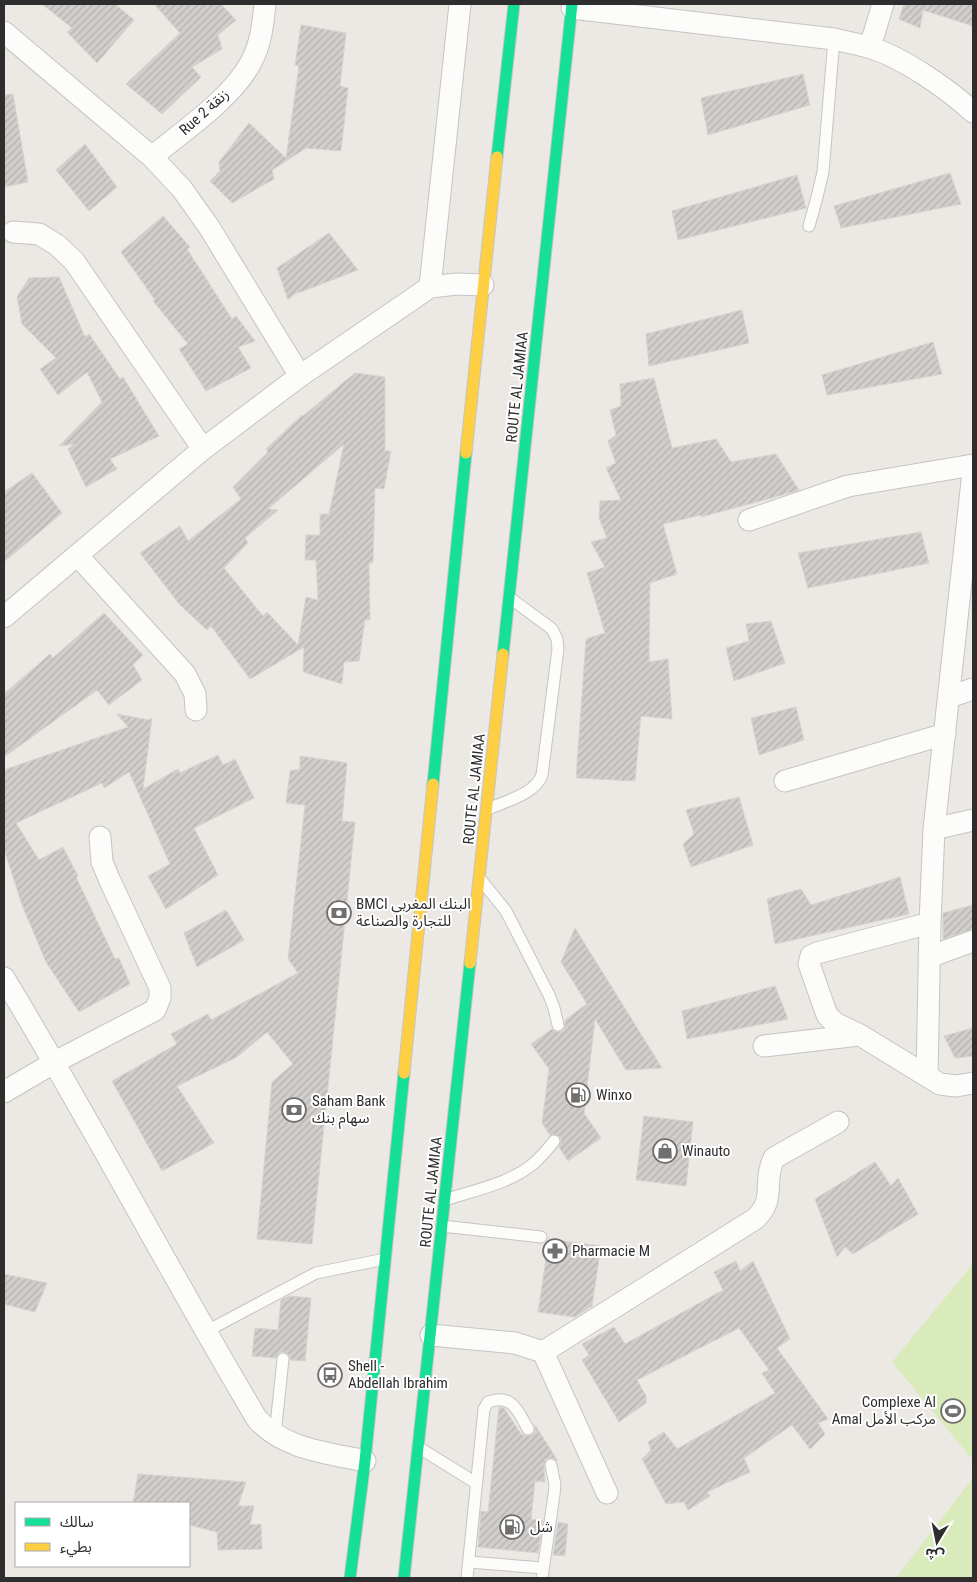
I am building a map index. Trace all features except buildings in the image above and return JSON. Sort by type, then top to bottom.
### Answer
[{"type":"main road","points":[[350,1578],[365,1461],[483,285],[514,4]]},
{"type":"main road","name":"ROUTE AL JAMIAA","points":[[404,1578],[572,6]]},
{"type":"street","name":"Rue 2 زنقة","points":[[152,157],[224,98],[250,64],[262,32],[265,4]]},
{"type":"street","points":[[430,287],[460,4]]},
{"type":"street","points":[[870,47],[883,4]]},
{"type":"street","points":[[572,6],[634,9],[870,47],[898,60],[955,95],[973,112]]},
{"type":"street","points":[[4,32],[152,157],[182,189],[209,227],[300,376]]},
{"type":"street","points":[[13,232],[39,234],[57,244],[74,261],[203,449]]},
{"type":"street","points":[[4,617],[203,449],[300,376],[430,287],[458,284],[483,285]]},
{"type":"street","points":[[749,520],[848,486],[973,465]]},
{"type":"street","points":[[927,1076],[934,829],[948,697],[971,522],[973,472]]},
{"type":"street","points":[[77,554],[185,674],[195,694],[196,710]]},
{"type":"street","points":[[948,697],[973,689]]},
{"type":"street","points":[[785,781],[945,734]]},
{"type":"street","points":[[934,829],[973,820]]},
{"type":"street","points":[[4,1092],[55,1062],[155,1010],[160,998],[160,988],[102,862],[100,837]]},
{"type":"street","points":[[930,923],[818,953],[811,956],[809,964],[827,1015],[835,1023],[860,1035],[940,1084],[956,1086],[973,1083]]},
{"type":"street","points":[[929,957],[973,942]]},
{"type":"street","points":[[4,978],[55,1062],[205,1332],[257,1419],[265,1428],[275,1434],[304,1447],[365,1461]]},
{"type":"street","points":[[764,1046],[860,1035]]},
{"type":"street","points":[[543,1352],[755,1219],[763,1212],[767,1204],[770,1165],[774,1158],[838,1122]]},
{"type":"street","points":[[431,1335],[515,1343],[543,1352],[607,1493]]},
{"type":"lane","points":[[809,226],[818,197],[822,172],[834,40]]},
{"type":"lane","points":[[487,810],[533,789],[539,782],[542,775],[558,649],[557,640],[552,629],[509,597]]},
{"type":"lane","points":[[480,877],[506,911],[549,995],[558,1025]]},
{"type":"lane","points":[[445,1200],[501,1182],[518,1174],[532,1164],[554,1141]]},
{"type":"lane","points":[[442,1226],[542,1237]]},
{"type":"lane","points":[[205,1332],[290,1291],[322,1270],[385,1259]]},
{"type":"lane","points":[[275,1434],[283,1359]]},
{"type":"lane","points":[[468,1578],[484,1409],[488,1402],[504,1399],[513,1404],[528,1429]]},
{"type":"lane","points":[[418,1447],[476,1483]]},
{"type":"lane","points":[[469,1562],[543,1573],[555,1485],[551,1465]]},
{"type":"green space","name":"Complexe Al Amal مركب الأمل","points":[[973,1264],[973,1460],[892,1362]]},
{"type":"green space","points":[[973,1478],[973,1578],[896,1578],[902,1570]]},
{"type":"traffic: fast","points":[[497,157],[514,4]]},
{"type":"traffic: fast","points":[[503,654],[572,4]]},
{"type":"traffic: fast","points":[[433,784],[466,453]]},
{"type":"traffic: fast","points":[[404,1578],[470,963]]},
{"type":"traffic: fast","points":[[350,1578],[365,1461],[404,1073]]},
{"type":"traffic: slow","points":[[466,453],[497,157]]},
{"type":"traffic: slow","points":[[470,963],[503,654]]},
{"type":"traffic: slow","points":[[404,1073],[433,784]]},
{"type":"place","name":"BMCI البنك المغربي للتجارة والصناعة","points":[[339,913]]},
{"type":"place","name":"Winxo","points":[[578,1095]]},
{"type":"place","name":"Saham Bank سهام بنك","points":[[294,1110]]},
{"type":"place","name":"Winauto","points":[[665,1151]]},
{"type":"place","name":"Pharmacie M","points":[[555,1251]]},
{"type":"place","name":"Shell - Abdellah Ibrahim","points":[[330,1375]]},
{"type":"place","name":"Complexe Al Amal مركب الأمل","points":[[953,1411]]},
{"type":"place","name":"شل","points":[[512,1527]]}]
